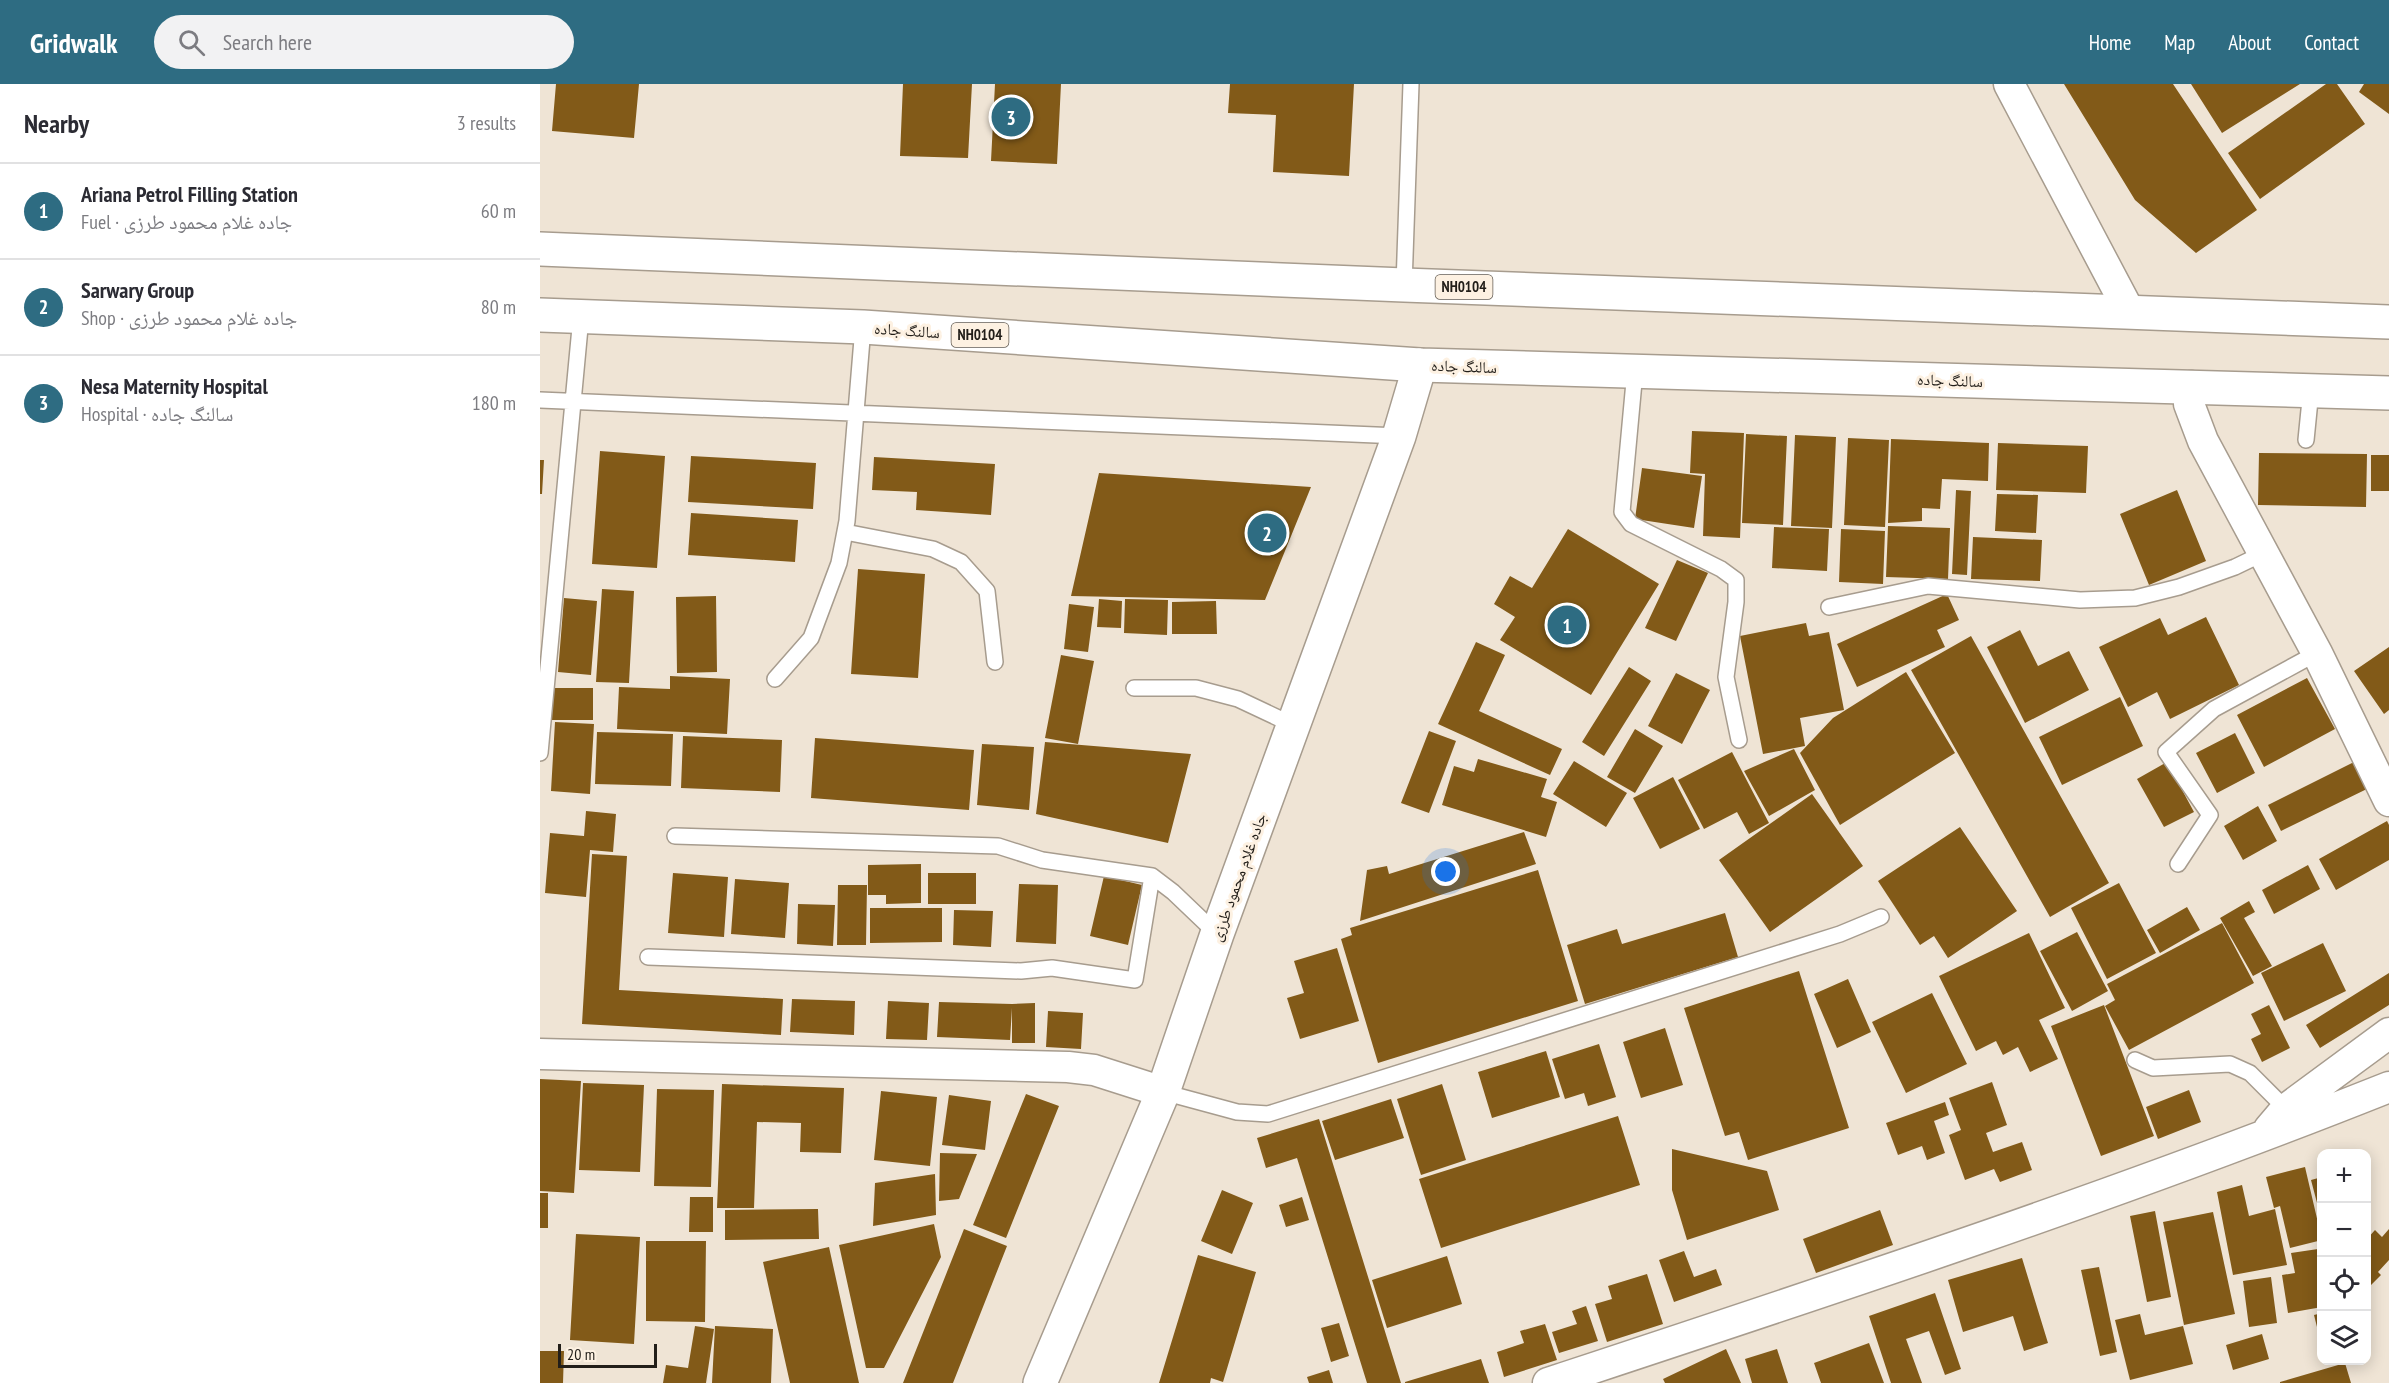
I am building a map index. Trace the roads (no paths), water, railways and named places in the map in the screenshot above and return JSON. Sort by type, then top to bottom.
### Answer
[{"type":"main road","name":"NH0104","points":[[540,249],[1404,285],[2389,322]]},
{"type":"main road","name":"سالنگ جاده","points":[[540,315],[863,327],[1420,365],[2389,393]]},
{"type":"main road","name":"جاده غلام‌ محمود طرزی","points":[[1040,1383],[1163,1092],[1217,934],[1399,436],[1420,365]]},
{"type":"street","points":[[2009,84],[2129,311]]},
{"type":"street","points":[[2191,386],[2189,404],[2203,441],[2317,653],[2389,801]]},
{"type":"street","points":[[2261,1138],[2286,1109],[2389,1033]]},
{"type":"street","points":[[540,1054],[1068,1067],[1094,1070],[1163,1092]]},
{"type":"street","points":[[1548,1383],[1843,1286],[2261,1138],[2389,1087]]},
{"type":"lane","points":[[1404,285],[1411,84]]},
{"type":"lane","points":[[540,753],[581,317]]},
{"type":"lane","points":[[775,679],[811,638],[839,563],[845,532],[863,327]]},
{"type":"lane","points":[[1635,371],[1622,512],[1631,524],[1721,569],[1736,580],[1736,602],[1726,677],[1739,740]]},
{"type":"lane","points":[[2306,440],[2311,390]]},
{"type":"lane","points":[[540,400],[1399,436]]},
{"type":"lane","points":[[845,532],[933,549],[961,562],[987,591],[995,662]]},
{"type":"lane","points":[[1829,607],[1928,586],[2080,600],[2135,598],[2179,587],[2235,567],[2264,553]]},
{"type":"lane","points":[[2178,864],[2210,815],[2166,752],[2214,709],[2317,653]]},
{"type":"lane","points":[[1134,688],[1196,688],[1238,699],[1293,725]]},
{"type":"lane","points":[[675,836],[998,846],[1042,860],[1152,876],[1173,892],[1217,934]]},
{"type":"lane","points":[[648,957],[1021,971],[1052,969],[1135,980],[1152,876]]},
{"type":"lane","points":[[1163,1092],[1237,1112],[1268,1114],[1840,934],[1881,917]]},
{"type":"lane","points":[[2135,1060],[2153,1068],[2230,1064],[2250,1073],[2286,1109]]},
{"type":"place","name":"Nesa Maternity Hospital","points":[[1011,117]]},
{"type":"place","name":"Sarwary Group","points":[[1267,533]]},
{"type":"place","name":"Ariana Petrol Filling Station","points":[[1567,625]]}]
